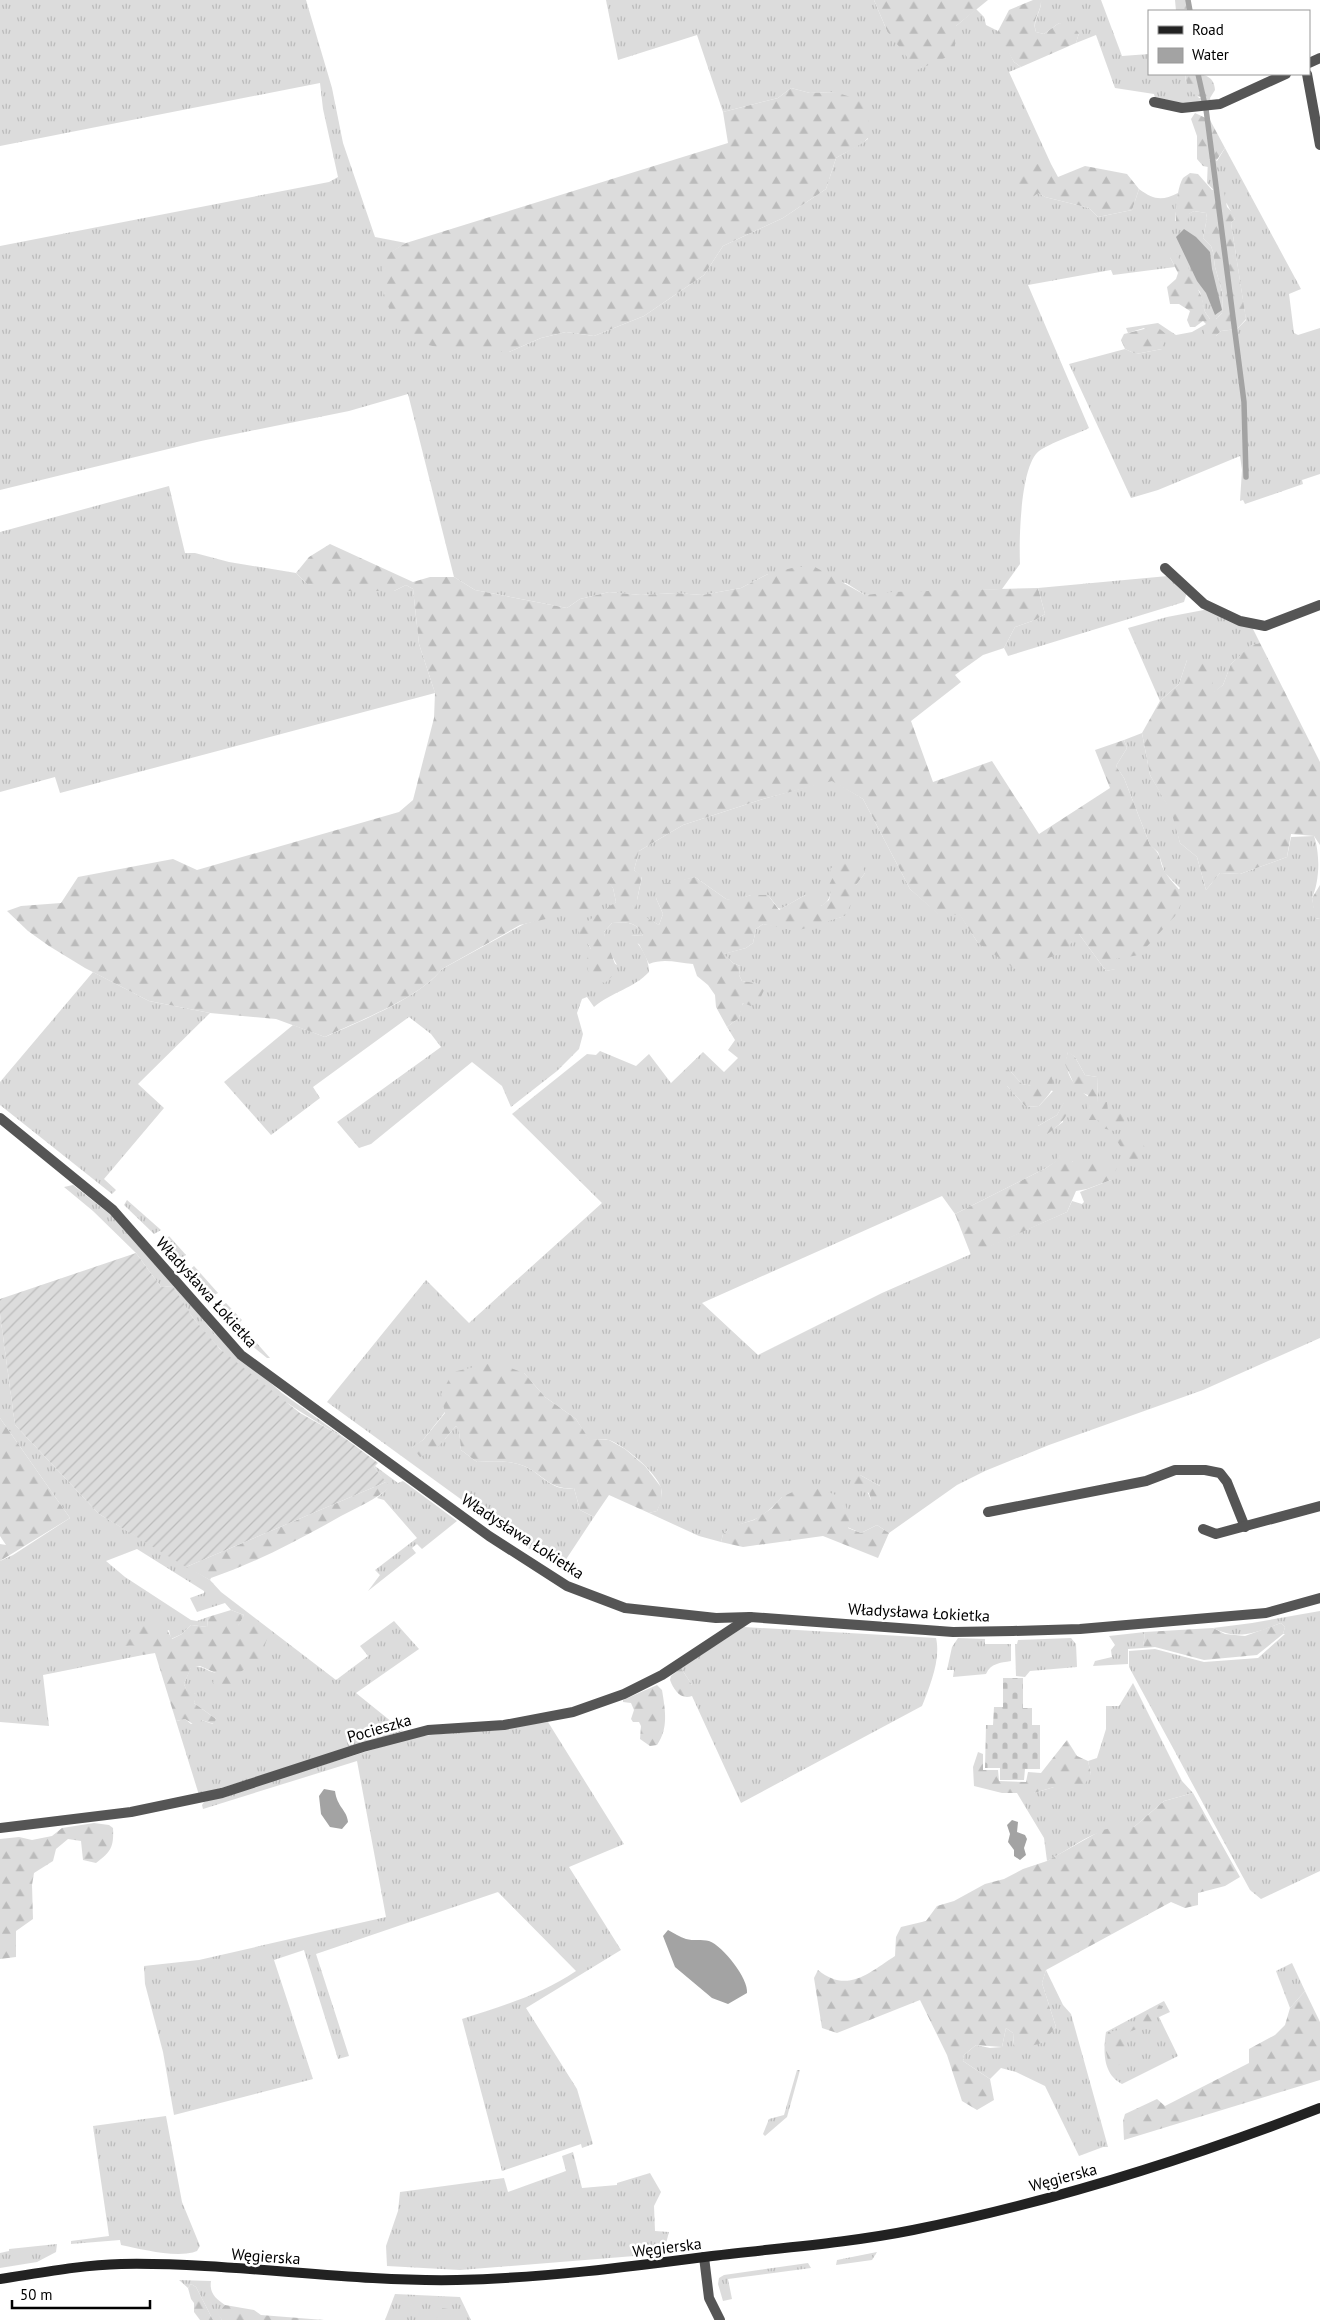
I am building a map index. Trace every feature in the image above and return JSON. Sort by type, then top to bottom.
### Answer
[{"type":"main road","name":"Węgierska","points":[[0,2279],[86,2267],[128,2264],[177,2264],[377,2279],[457,2280],[529,2277],[704,2257],[912,2230],[1037,2200],[1125,2176],[1264,2130],[1320,2108]]},
{"type":"street","points":[[1154,102],[1182,108],[1220,104],[1284,75]]},
{"type":"street","points":[[1307,75],[1320,145]]},
{"type":"street","points":[[1165,568],[1204,604],[1240,621],[1265,626],[1320,605]]},
{"type":"street","name":"Władysława Łokietka","points":[[0,1118],[113,1210],[241,1355],[489,1536],[567,1586],[625,1608],[716,1618],[750,1617],[953,1632],[1080,1629],[1266,1613],[1320,1598]]},
{"type":"street","points":[[988,1512],[1146,1481],[1175,1470],[1205,1470],[1220,1473],[1227,1482],[1244,1527]]},
{"type":"street","points":[[1203,1528],[1216,1534],[1320,1506]]},
{"type":"street","name":"Pocieszka","points":[[0,1828],[131,1812],[222,1793],[363,1747],[428,1730],[504,1725],[573,1712],[624,1694],[662,1676],[750,1617]]},
{"type":"street","points":[[704,2257],[709,2298],[720,2320]]},
{"type":"green space","points":[[0,0],[306,0],[332,88],[343,143],[375,237],[406,243],[382,258],[509,352],[541,338],[566,332],[594,336],[644,316],[704,275],[723,246],[783,218],[826,189],[836,158],[868,139],[835,92],[810,93],[791,88],[778,98],[723,112],[697,35],[618,60],[606,0],[874,0],[887,31],[956,26],[976,9],[984,17],[986,25],[998,31],[1014,62],[1021,67],[1009,72],[1051,164],[1036,164],[1038,193],[1045,197],[1089,208],[1098,217],[1132,210],[1139,189],[1158,198],[1178,193],[1175,221],[1194,211],[1206,213],[1207,218],[1203,238],[1211,246],[1213,252],[1223,295],[1222,313],[1216,319],[1210,319],[1205,312],[1200,292],[1170,257],[1175,267],[1113,275],[1111,270],[1028,285],[1089,428],[1044,448],[1033,459],[1024,487],[1020,564],[1002,589],[865,595],[846,583],[768,574],[741,588],[702,595],[676,593],[641,595],[609,592],[580,599],[567,608],[475,590],[454,577],[408,394],[349,411],[201,441],[0,490],[0,246],[329,182],[338,177],[323,109],[320,83],[0,146]]},
{"type":"green space","points":[[874,0],[988,0],[956,26],[954,54],[917,70],[887,31]]},
{"type":"green space","points":[[1033,0],[1041,0],[1035,23],[1036,32],[1044,34],[1059,23],[1072,26],[1079,33],[1076,43],[1021,67],[1014,62],[997,33],[1009,10]]},
{"type":"green space","points":[[1041,0],[1101,0],[1122,56],[1148,54],[1148,75],[1185,75],[1186,82],[1199,98],[1210,98],[1211,102],[1177,104],[1155,98],[1154,94],[1115,88],[1096,35],[1076,43],[1079,33],[1059,23],[1044,34],[1036,32],[1035,23]]},
{"type":"green space","points":[[1175,0],[1190,0],[1192,10],[1176,10]]},
{"type":"green space","points":[[1185,75],[1201,75],[1212,80],[1215,90],[1210,98],[1204,98],[1195,95],[1187,85]]},
{"type":"green space","points":[[791,88],[810,93],[835,92],[863,101],[869,125],[868,137],[858,146],[836,158],[826,189],[783,218],[723,246],[704,275],[644,316],[594,336],[566,332],[541,338],[509,352],[449,350],[416,342],[393,320],[381,285],[382,257],[406,243],[728,143],[723,112],[778,98]]},
{"type":"green space","points":[[1195,113],[1210,120],[1225,148],[1216,161],[1209,159],[1208,167],[1203,166],[1197,159],[1197,136],[1191,119]]},
{"type":"green space","points":[[1225,148],[1301,289],[1289,294],[1294,333],[1298,335],[1320,328],[1320,474],[1302,480],[1303,484],[1245,504],[1243,500],[1240,501],[1242,470],[1240,456],[1158,490],[1131,498],[1069,364],[1125,349],[1136,354],[1162,349],[1144,328],[1128,333],[1126,328],[1158,323],[1176,335],[1192,332],[1206,324],[1216,336],[1221,331],[1237,329],[1246,320],[1231,223],[1235,219],[1227,204],[1207,183],[1208,159],[1217,161]]},
{"type":"green space","points":[[1036,164],[1051,164],[1058,177],[1085,166],[1127,174],[1139,189],[1132,210],[1098,217],[1089,208],[1045,197],[1038,193],[1029,200],[1019,194],[1010,184],[1017,172]]},
{"type":"green space","points":[[1190,173],[1198,174],[1212,190],[1223,187],[1227,207],[1233,213],[1235,219],[1231,223],[1246,319],[1237,329],[1221,331],[1216,336],[1205,335],[1206,324],[1203,321],[1195,327],[1190,327],[1187,320],[1190,311],[1179,304],[1170,304],[1167,287],[1176,279],[1178,273],[1170,257],[1171,248],[1175,249],[1179,259],[1187,265],[1202,298],[1205,312],[1210,319],[1216,319],[1222,313],[1223,295],[1213,252],[1211,246],[1203,238],[1207,218],[1206,213],[1194,211],[1189,214],[1184,225],[1177,228],[1176,210],[1179,188],[1183,178]]},
{"type":"green space","points":[[1156,326],[1166,334],[1162,349],[1136,354],[1125,349],[1121,340],[1124,334]]},
{"type":"green space","points":[[169,486],[185,553],[195,553],[229,562],[296,573],[307,584],[394,591],[406,585],[413,589],[419,644],[435,693],[60,793],[55,777],[0,792],[0,532]]},
{"type":"green space","points":[[330,544],[413,582],[430,577],[454,577],[475,590],[567,608],[580,599],[609,592],[641,595],[676,593],[702,595],[741,588],[768,574],[796,567],[815,567],[865,595],[892,592],[1038,588],[1045,614],[1035,620],[1015,627],[1004,648],[983,655],[955,675],[961,682],[911,721],[933,782],[992,761],[1039,834],[1110,788],[1095,750],[1124,740],[1127,748],[1116,766],[1124,778],[1150,845],[1159,855],[1165,872],[1184,898],[1175,916],[1139,955],[1115,959],[1116,969],[1106,971],[1079,934],[1063,953],[1015,969],[978,943],[959,914],[941,917],[910,889],[863,799],[832,781],[763,799],[683,825],[639,851],[634,870],[642,876],[637,900],[637,912],[659,925],[663,914],[656,898],[662,884],[695,877],[726,899],[734,900],[751,895],[768,895],[779,910],[805,895],[817,898],[821,906],[829,900],[831,892],[827,889],[833,877],[830,869],[842,859],[861,863],[865,873],[856,885],[856,894],[845,916],[796,931],[763,924],[756,929],[753,943],[746,948],[724,954],[733,963],[740,966],[739,975],[742,981],[756,983],[764,990],[759,1001],[751,1006],[743,1003],[739,1018],[727,1027],[716,1007],[715,995],[708,985],[697,976],[693,964],[666,961],[649,964],[639,944],[632,942],[630,935],[643,936],[641,931],[634,925],[622,922],[612,923],[604,932],[616,971],[605,983],[590,979],[586,961],[591,949],[588,944],[579,941],[579,927],[616,902],[613,888],[609,883],[589,909],[520,925],[442,969],[432,980],[404,999],[325,1037],[276,1019],[210,1013],[149,1001],[85,968],[49,946],[28,931],[7,911],[21,906],[61,903],[78,877],[173,859],[197,870],[399,812],[413,800],[434,718],[435,693],[419,644],[413,589],[406,585],[394,591],[347,591],[307,584],[296,573],[309,557]]},
{"type":"green space","points":[[1168,576],[1187,592],[1184,602],[1008,656],[1004,648],[1015,627],[1035,620],[1045,614],[1038,588]]},
{"type":"green space","points":[[1209,609],[1251,625],[1260,643],[1252,645],[1231,664],[1223,685],[1212,694],[1187,660],[1179,684],[1160,701],[1128,628],[1167,617]]},
{"type":"green space","points":[[1260,643],[1320,762],[1320,845],[1314,836],[1291,834],[1287,857],[1240,874],[1220,873],[1206,890],[1197,857],[1180,843],[1172,814],[1150,775],[1142,733],[1160,701],[1179,684],[1187,660],[1205,663],[1213,673],[1212,693],[1223,685],[1231,664],[1251,645]]},
{"type":"green space","points":[[1142,733],[1150,775],[1173,814],[1180,843],[1197,857],[1206,890],[1220,873],[1240,874],[1287,857],[1291,837],[1314,836],[1318,867],[1317,884],[1312,898],[1316,919],[1320,918],[1320,1338],[1203,1390],[1049,1445],[985,1471],[957,1485],[889,1533],[877,1525],[861,1533],[847,1527],[850,1518],[782,1497],[761,1516],[727,1531],[723,1534],[721,1542],[699,1536],[649,1513],[657,1511],[662,1491],[658,1482],[647,1468],[623,1448],[609,1440],[589,1440],[576,1419],[545,1397],[524,1373],[445,1412],[423,1440],[412,1448],[445,1439],[456,1426],[459,1429],[461,1450],[477,1462],[499,1461],[516,1463],[528,1468],[558,1487],[574,1488],[580,1510],[594,1517],[561,1567],[535,1553],[327,1402],[426,1280],[469,1323],[602,1203],[512,1114],[587,1054],[596,1055],[600,1051],[636,1066],[649,1054],[671,1083],[703,1052],[724,1072],[738,1058],[728,1050],[735,1040],[727,1027],[739,1018],[741,1007],[756,983],[742,981],[739,975],[740,966],[733,963],[723,954],[746,948],[753,943],[756,929],[763,924],[784,926],[825,921],[845,916],[856,885],[865,873],[833,877],[829,898],[821,906],[805,895],[781,909],[778,908],[768,895],[751,895],[734,901],[726,899],[695,877],[680,881],[656,898],[663,914],[659,925],[637,913],[637,900],[642,877],[634,870],[639,851],[683,825],[763,799],[832,780],[863,799],[910,889],[941,916],[959,913],[978,943],[1079,934],[1106,971],[1115,969],[1115,959],[1180,888],[1165,873],[1158,852],[1150,845],[1124,778],[1116,766],[1127,748],[1124,740]],"holes":[[[1068,1052],[1075,1057],[1085,1075],[1097,1077],[1098,1103],[1108,1112],[1077,1087],[1068,1072]],[[1011,1072],[1022,1084],[1053,1091],[1039,1106],[1026,1107],[1007,1086]],[[1064,1103],[1063,1122],[1045,1135],[1038,1126],[1057,1115]],[[1057,1161],[1070,1164],[1073,1161],[1083,1161],[1111,1180],[1080,1192],[1084,1202],[1082,1204],[1072,1201],[1067,1212],[882,1293],[758,1355],[702,1303],[942,1196],[955,1214]],[[860,1475],[880,1486],[871,1500]]]},
{"type":"green space","points":[[609,882],[613,888],[616,902],[608,909],[588,944],[591,949],[617,965],[605,943],[604,932],[612,923],[634,925],[641,931],[643,936],[631,935],[646,957],[649,972],[637,982],[608,997],[594,1007],[587,997],[582,999],[577,1013],[583,1034],[579,1049],[557,1071],[511,1107],[502,1086],[472,1062],[371,1144],[359,1148],[337,1122],[441,1047],[431,1034],[409,1017],[313,1087],[320,1098],[271,1135],[224,1082],[293,1025],[325,1037],[355,1024],[419,990],[442,969],[524,924],[553,916]]},
{"type":"green space","points":[[1320,885],[1320,918],[1315,919],[1312,898]]},
{"type":"green space","points":[[93,972],[149,1001],[210,1013],[138,1084],[164,1108],[104,1179],[116,1190],[112,1194],[0,1105],[0,1082]]},
{"type":"green space","points":[[1068,1051],[1075,1057],[1085,1075],[1097,1077],[1098,1102],[1107,1102],[1108,1111],[1118,1109],[1125,1118],[1123,1127],[1114,1131],[1102,1128],[1098,1120],[1089,1120],[1086,1101],[1088,1095],[1077,1091],[1065,1064]]},
{"type":"green space","points":[[1005,1069],[1011,1072],[1022,1084],[1033,1086],[1043,1074],[1051,1075],[1053,1084],[1051,1092],[1039,1106],[1026,1107],[1007,1086]]},
{"type":"green space","points":[[1064,1102],[1069,1106],[1066,1116],[1060,1123],[1045,1136],[1037,1132],[1038,1126],[1057,1115]]},
{"type":"green space","points":[[1125,1135],[1135,1138],[1145,1147],[1138,1159],[1129,1160],[1117,1141]]},
{"type":"green space","points":[[1060,1148],[1066,1151],[1070,1163],[1073,1161],[1106,1160],[1117,1168],[1111,1180],[1076,1191],[1067,1212],[971,1255],[955,1214],[1046,1168],[1056,1161]]},
{"type":"green space","points":[[73,1185],[126,1227],[214,1333],[282,1393],[346,1439],[304,1414],[264,1386],[226,1355],[194,1319],[173,1286],[161,1287],[136,1253],[93,1211],[64,1187]]},
{"type":"green space","points":[[127,1200],[161,1230],[154,1234],[124,1205]]},
{"type":"green space","points":[[169,1236],[186,1255],[177,1260],[164,1244]]},
{"type":"green space","points":[[136,1253],[161,1287],[173,1286],[193,1318],[220,1349],[300,1413],[346,1439],[378,1463],[374,1467],[386,1482],[186,1567],[99,1514],[15,1425],[0,1314],[0,1299]]},
{"type":"green space","points":[[194,1266],[218,1293],[209,1298],[186,1273]]},
{"type":"green space","points":[[226,1303],[242,1320],[237,1325],[229,1323],[218,1309]]},
{"type":"green space","points":[[0,1314],[15,1425],[99,1514],[210,1580],[221,1592],[336,1680],[368,1656],[360,1646],[394,1621],[419,1649],[356,1693],[403,1731],[199,1795],[176,1721],[185,1719],[191,1724],[201,1720],[213,1724],[216,1719],[194,1703],[196,1694],[187,1692],[184,1684],[191,1667],[199,1667],[222,1673],[245,1669],[237,1627],[244,1615],[231,1610],[225,1603],[197,1612],[190,1598],[204,1593],[204,1591],[137,1549],[106,1561],[125,1577],[191,1620],[197,1621],[208,1617],[207,1627],[191,1625],[182,1634],[171,1639],[169,1630],[135,1645],[140,1647],[143,1655],[43,1675],[49,1726],[0,1722],[0,1561],[13,1555],[70,1518],[0,1418]]},
{"type":"green space","points":[[245,1330],[270,1358],[267,1358],[251,1345],[244,1336]]},
{"type":"green space","points":[[495,1362],[524,1373],[545,1397],[576,1419],[589,1439],[609,1440],[625,1449],[645,1466],[661,1487],[662,1500],[657,1511],[649,1513],[609,1495],[594,1517],[580,1510],[574,1488],[558,1487],[528,1468],[516,1463],[499,1461],[477,1462],[461,1450],[459,1430],[456,1426],[438,1447],[420,1457],[412,1447],[423,1440],[445,1413],[441,1394],[453,1372]]},
{"type":"green space","points":[[0,1418],[70,1518],[0,1561],[0,1544],[6,1545],[0,1536]]},
{"type":"green space","points":[[375,1466],[398,1483],[403,1481],[457,1521],[422,1549],[417,1544],[412,1548],[416,1553],[368,1591],[380,1575],[375,1570],[417,1538],[384,1500],[377,1498],[389,1487]]},
{"type":"green space","points":[[860,1475],[880,1486],[879,1500],[871,1500],[869,1493],[852,1485],[854,1476]]},
{"type":"green space","points":[[386,1482],[390,1487],[366,1503],[277,1550],[210,1580],[186,1567]]},
{"type":"green space","points":[[801,1488],[821,1489],[843,1498],[850,1518],[848,1528],[861,1533],[877,1525],[889,1533],[878,1558],[823,1536],[743,1547],[721,1542],[723,1534],[733,1526],[754,1520],[772,1508],[782,1497]]},
{"type":"green space","points":[[231,1610],[244,1615],[238,1626],[251,1621],[268,1637],[253,1672],[245,1669],[237,1674],[238,1683],[228,1692],[218,1689],[213,1683],[216,1673],[200,1666],[191,1668],[184,1684],[187,1691],[197,1694],[194,1703],[216,1719],[214,1724],[201,1720],[196,1726],[185,1719],[176,1721],[155,1653],[143,1655],[137,1647],[123,1646],[120,1640],[140,1626],[152,1623],[164,1624],[172,1639],[182,1634],[191,1625],[207,1627],[208,1617]]},
{"type":"green space","points":[[1320,1611],[1320,1871],[1261,1899],[1250,1890],[1129,1667],[1129,1651],[1155,1649],[1204,1662],[1258,1658],[1285,1634],[1283,1634],[1285,1627],[1281,1623],[1256,1632],[1239,1635],[1222,1632],[1213,1628]]},
{"type":"green space","points":[[1281,1623],[1285,1627],[1283,1634],[1257,1655],[1204,1660],[1155,1647],[1143,1648],[1145,1632],[1213,1628],[1225,1634],[1245,1636]]},
{"type":"green space","points":[[744,1627],[936,1638],[936,1663],[922,1706],[741,1803],[692,1696],[692,1685],[681,1668]]},
{"type":"green space","points":[[1145,1632],[1143,1648],[1128,1649],[1128,1664],[1093,1666],[1095,1661],[1112,1657],[1111,1650],[1115,1645],[1109,1636]]},
{"type":"green space","points":[[958,1638],[985,1639],[985,1644],[1011,1644],[1011,1661],[993,1666],[986,1674],[953,1677],[954,1670],[947,1670],[952,1647]]},
{"type":"green space","points":[[1071,1638],[1076,1644],[1077,1667],[1030,1671],[1025,1677],[1016,1676],[1015,1644],[1017,1644],[1018,1640]]},
{"type":"green space","points":[[681,1668],[692,1685],[692,1696],[684,1697],[681,1695],[676,1691],[670,1680],[671,1676]]},
{"type":"green space","points":[[1003,1678],[1023,1678],[1023,1708],[1032,1708],[1032,1725],[1040,1725],[1040,1769],[1025,1769],[1024,1780],[1000,1780],[1000,1768],[985,1768],[986,1725],[993,1725],[994,1707],[1003,1707]]},
{"type":"green space","points":[[1133,1683],[1182,1781],[1193,1793],[1164,1801],[1134,1827],[1120,1827],[1098,1833],[1047,1861],[1044,1838],[1017,1793],[1034,1793],[1054,1787],[1067,1787],[1091,1774],[1088,1761],[1097,1758],[1106,1729],[1106,1706],[1119,1706]]},
{"type":"green space","points":[[657,1685],[662,1690],[665,1725],[657,1745],[650,1746],[640,1739],[641,1726],[639,1722],[633,1722],[631,1719],[634,1710],[631,1703],[623,1702],[623,1700]]},
{"type":"green space","points":[[548,1722],[624,1844],[569,1867],[621,1950],[526,2008],[577,2089],[593,2144],[582,2148],[581,2144],[502,2171],[462,2019],[535,1993],[576,1971],[498,1892],[316,1954],[349,2056],[338,2059],[304,1950],[274,1960],[313,2079],[174,2115],[163,2052],[145,1984],[144,1966],[199,1960],[386,1917],[357,1761],[203,1809],[202,1805],[204,1802],[413,1737]]},
{"type":"green space","points":[[1067,1740],[1077,1756],[1088,1761],[1091,1774],[1083,1787],[1054,1787],[1034,1793],[1002,1793],[974,1786],[973,1767],[978,1752],[983,1754],[983,1770],[998,1770],[999,1781],[1026,1782],[1028,1772],[1041,1773]]},
{"type":"green space","points":[[1193,1793],[1240,1877],[1225,1886],[1198,1893],[1198,1905],[1185,1908],[1171,1902],[1046,1970],[1042,1983],[1056,2027],[1042,2043],[1019,2049],[1014,2046],[1013,2033],[1006,2028],[1002,2047],[976,2045],[964,2055],[963,2061],[990,2079],[994,2100],[977,2110],[962,2101],[947,2055],[920,2000],[837,2033],[822,2028],[814,1978],[818,1970],[829,1977],[848,1981],[867,1974],[895,1956],[896,1937],[901,1927],[926,1921],[937,1906],[954,1901],[985,1884],[1004,1879],[1023,1869],[1047,1861],[1102,1830],[1117,1827],[1134,1827],[1164,1801]]},
{"type":"green space","points":[[94,1823],[109,1825],[113,1828],[112,1845],[108,1852],[96,1863],[83,1860],[81,1841],[68,1839],[56,1849],[53,1861],[34,1873],[32,1885],[33,1919],[16,1931],[16,1957],[0,1959],[0,1839],[19,1837],[32,1840],[52,1836],[62,1828]]},
{"type":"green space","points":[[1292,1963],[1305,1991],[1290,2008],[1276,1971]]},
{"type":"green space","points":[[1046,1970],[1063,2005],[1071,2014],[1108,2147],[1079,2156],[1045,2086],[1016,2072],[1001,2068],[990,2079],[963,2061],[964,2055],[976,2045],[990,2048],[1002,2047],[1006,2028],[1013,2033],[1014,2046],[1048,2035],[1056,2027],[1042,1983]]},
{"type":"green space","points":[[1305,1991],[1320,2022],[1320,2080],[1124,2140],[1123,2121],[1125,2114],[1157,2099],[1165,2106],[1249,2063],[1249,2049],[1275,2035],[1285,2025],[1290,2008]]},
{"type":"green space","points":[[1164,2001],[1170,2012],[1159,2017],[1178,2056],[1122,2084],[1111,2074],[1106,2062],[1106,2032]]},
{"type":"green space","points":[[1158,2005],[1163,2006],[1161,2011],[1154,2014],[1157,2021],[1153,2027],[1148,2029],[1139,2028],[1129,2032],[1119,2065],[1113,2067],[1109,2064],[1105,2048],[1108,2032],[1130,2028]]},
{"type":"green space","points":[[797,2070],[800,2070],[787,2117],[765,2136],[763,2134],[769,2119],[784,2115]]},
{"type":"green space","points":[[166,2116],[182,2202],[200,2246],[197,2251],[170,2254],[121,2245],[120,2240],[71,2244],[71,2241],[109,2236],[93,2126]]},
{"type":"green space","points":[[573,2152],[582,2188],[617,2185],[617,2183],[650,2173],[661,2192],[654,2206],[655,2231],[669,2232],[665,2247],[659,2254],[460,2270],[387,2266],[386,2246],[398,2211],[400,2192],[504,2178],[508,2192],[566,2171],[562,2156]]},
{"type":"green space","points":[[57,2244],[56,2252],[37,2262],[0,2268],[0,2253],[9,2251],[9,2249]]},
{"type":"green space","points":[[877,2252],[872,2260],[836,2265],[837,2260]]},
{"type":"green space","points":[[808,2263],[811,2268],[728,2279],[732,2299],[723,2301],[718,2284],[719,2278],[724,2275]]},
{"type":"green space","points":[[179,2280],[211,2281],[211,2289],[214,2295],[225,2305],[218,2313],[222,2320],[213,2320],[196,2287],[191,2284],[188,2288]]},
{"type":"green space","points":[[191,2284],[196,2287],[213,2320],[200,2320],[194,2312],[194,2303],[188,2288]]},
{"type":"green space","points":[[395,2294],[460,2297],[471,2320],[385,2320]]},
{"type":"green space","points":[[225,2305],[254,2310],[261,2315],[324,2320],[222,2320],[217,2313]]},
{"type":"green space","points":[[441,2308],[448,2309],[455,2320],[436,2320]]},
{"type":"water","points":[[1184,229],[1196,237],[1210,252],[1222,310],[1215,315],[1206,293],[1197,281],[1176,237]]},
{"type":"water","points":[[324,1789],[335,1791],[338,1801],[346,1814],[348,1822],[342,1829],[330,1827],[321,1814],[319,1796]]},
{"type":"water","points":[[1012,1820],[1018,1822],[1017,1832],[1025,1835],[1027,1839],[1024,1848],[1026,1855],[1020,1860],[1014,1856],[1014,1850],[1008,1842],[1010,1834],[1007,1825]]},
{"type":"water","points":[[668,1930],[686,1939],[706,1940],[715,1944],[728,1956],[740,1972],[747,1987],[747,1993],[728,2004],[712,1998],[675,1967],[663,1936]]},
{"type":"waterway","points":[[1188,0],[1190,10]]},
{"type":"waterway","points":[[1198,75],[1205,105]]},
{"type":"waterway","points":[[1206,109],[1244,402],[1246,477]]}]
